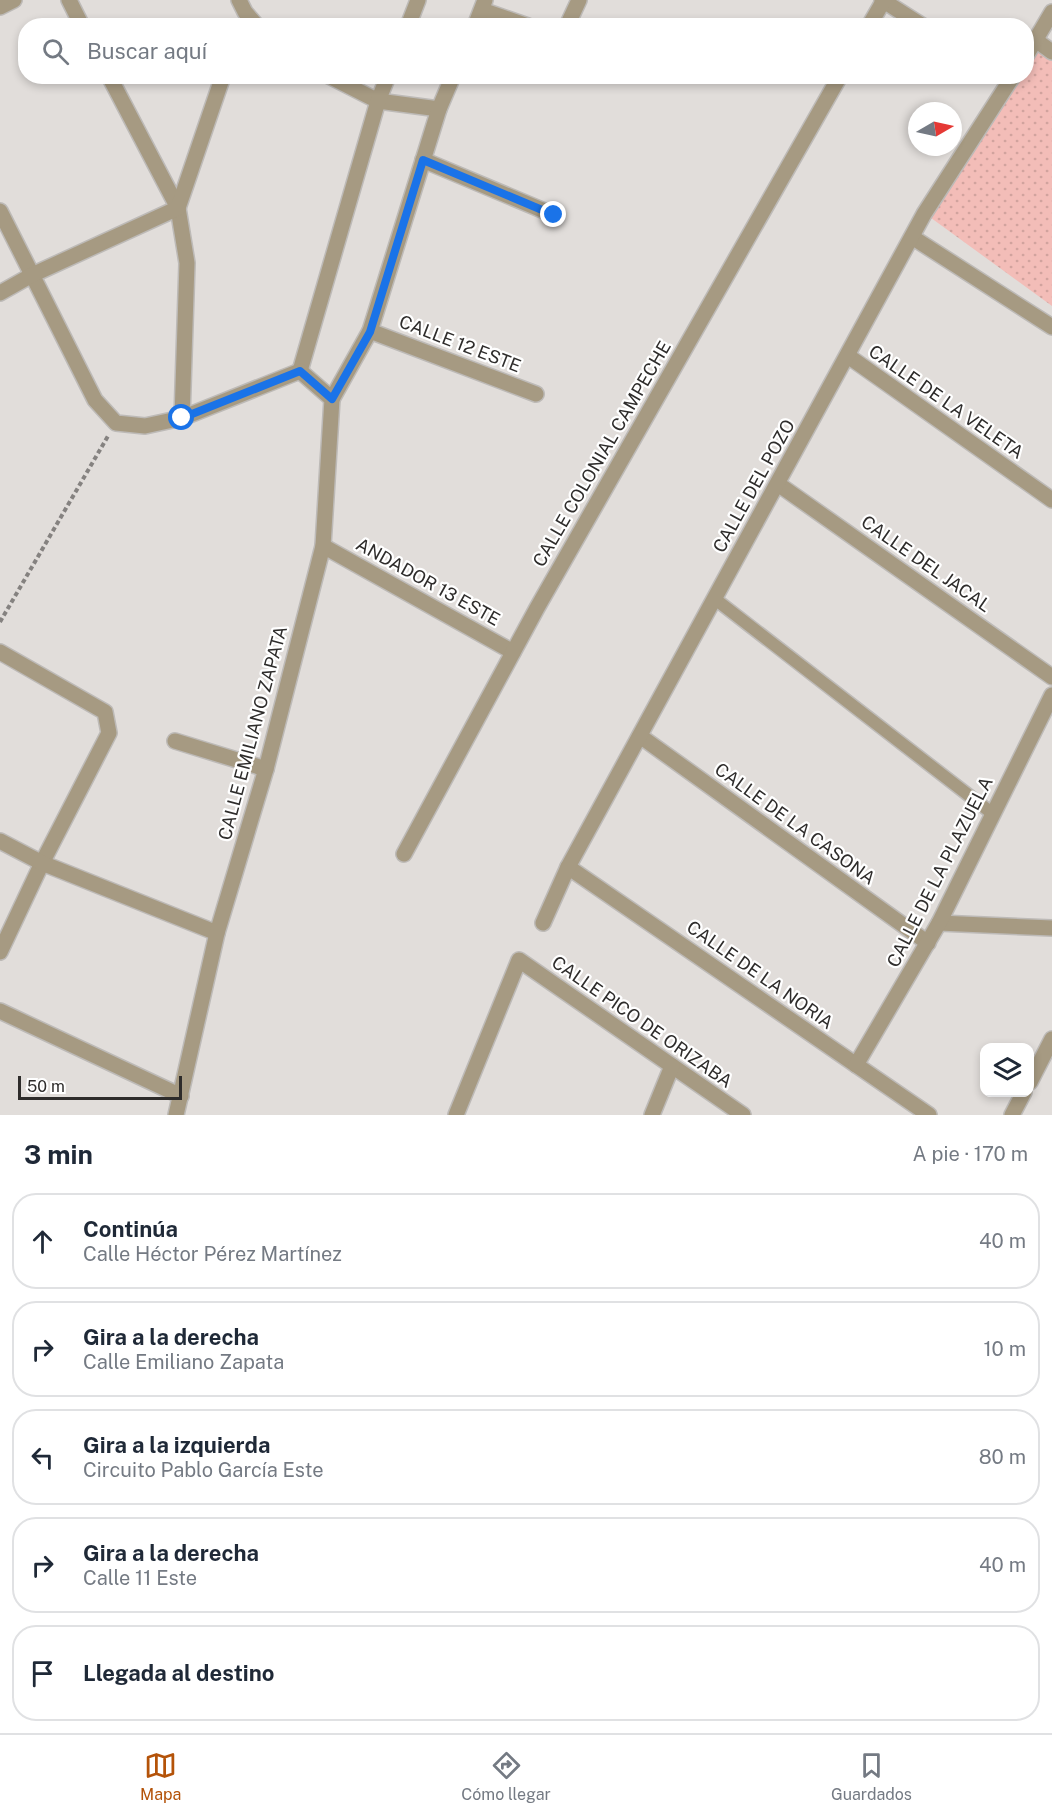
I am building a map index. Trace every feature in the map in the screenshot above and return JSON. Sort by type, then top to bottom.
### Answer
[{"type":"street","points":[[0,7],[14,0]]},
{"type":"street","points":[[69,0],[78,18]]},
{"type":"street","points":[[411,18],[418,0]]},
{"type":"street","points":[[571,18],[579,0]]},
{"type":"street","points":[[873,18],[883,0],[911,18]]},
{"type":"street","points":[[484,5],[511,18]]},
{"type":"street","points":[[1034,45],[1052,12]]},
{"type":"street","points":[[1037,41],[1052,52]]},
{"type":"street","points":[[113,84],[178,208],[187,263],[182,418]]},
{"type":"street","points":[[0,293],[32,275],[178,208],[220,84]]},
{"type":"street","points":[[345,84],[378,101],[439,109]]},
{"type":"street","points":[[300,371],[385,84]]},
{"type":"street","points":[[300,371],[332,399],[370,332],[439,109],[450,84]]},
{"type":"street","name":"CALLE COLONIAL CAMPECHE","points":[[404,854],[513,652],[835,84]]},
{"type":"street","name":"CALLE DEL POZO","points":[[543,923],[568,867],[924,214],[1006,84]]},
{"type":"street","points":[[423,160],[554,215]]},
{"type":"street","points":[[0,212],[95,400],[116,423],[145,426],[182,418],[300,371]]},
{"type":"street","points":[[912,237],[1052,327]]},
{"type":"street","name":"CALLE 12 ESTE","points":[[370,332],[536,394]]},
{"type":"street","name":"CALLE DE LA VELETA","points":[[848,356],[1052,500]]},
{"type":"street","name":"CALLE EMILIANO ZAPATA","points":[[176,1115],[217,933],[266,769],[323,546],[332,399]]},
{"type":"street","name":"CALLE DEL JACAL","points":[[778,484],[1052,677]]},
{"type":"street","name":"ANDADOR 13 ESTE","points":[[323,546],[513,652]]},
{"type":"street","points":[[0,652],[105,712],[109,733],[42,863],[0,952]]},
{"type":"street","name":"CALLE DE LA PLAZUELA","points":[[856,1065],[939,923],[1052,695]]},
{"type":"street","name":"CALLE DE LA CASONA","points":[[640,735],[928,943]]},
{"type":"street","points":[[175,741],[266,769]]},
{"type":"street","points":[[0,841],[42,863],[217,933]]},
{"type":"street","name":"CALLE DE LA NORIA","points":[[568,867],[929,1115]]},
{"type":"street","points":[[939,923],[1052,928]]},
{"type":"street","name":"CALLE PICO DE ORIZABA","points":[[456,1115],[519,960],[743,1115]]},
{"type":"street","points":[[0,1011],[181,1096]]},
{"type":"street","points":[[1034,1073],[1052,1039]]},
{"type":"street","points":[[652,1115],[672,1066]]},
{"type":"street","points":[[1012,1115],[1021,1097]]},
{"type":"lane","points":[[715,599],[993,814]]},
{"type":"path","points":[[0,622],[116,423]]},
{"type":"shaded area","points":[[1038,45],[1052,55],[1052,306],[927,215],[1013,84],[1034,84],[1034,52]]},
{"type":"route","points":[[182,418],[300,371],[332,399],[370,332],[423,160],[554,215]]}]
